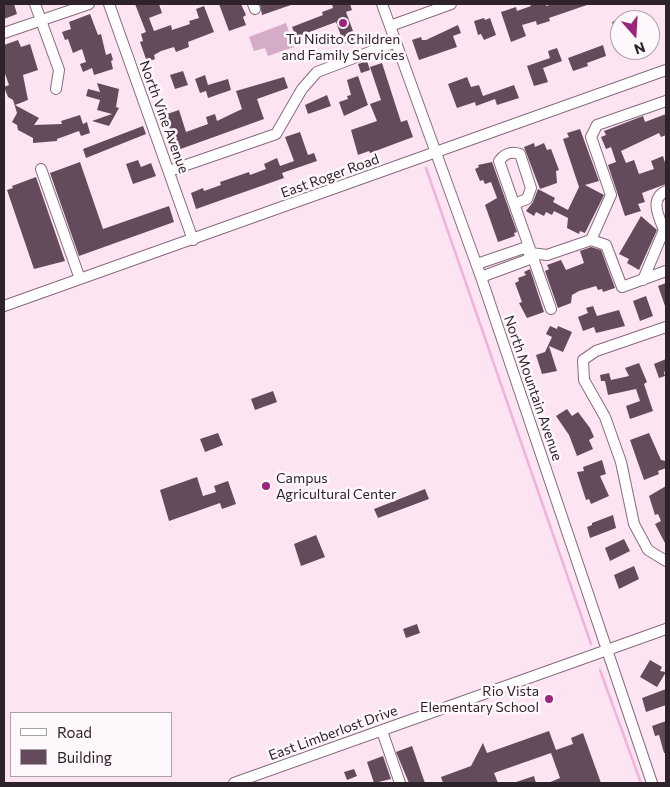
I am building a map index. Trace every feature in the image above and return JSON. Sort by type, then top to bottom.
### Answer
[{"type":"street","points":[[35,4],[59,70],[56,89]]},
{"type":"street","points":[[4,33],[89,4]]},
{"type":"street","name":"North Vine Avenue","points":[[109,4],[193,240]]},
{"type":"street","name":"North Mountain Avenue","points":[[382,4],[477,264],[652,783]]},
{"type":"street","points":[[390,26],[451,4]]},
{"type":"street","points":[[169,171],[276,134],[302,89],[317,72],[396,42]]},
{"type":"street","name":"East Roger Road","points":[[4,306],[666,70]]},
{"type":"street","points":[[591,240],[612,195],[591,137],[597,126],[666,101]]},
{"type":"street","points":[[514,204],[527,199],[531,188],[520,154],[513,151],[504,154],[499,161],[514,204],[551,309]]},
{"type":"street","points":[[41,169],[80,279]]},
{"type":"street","points":[[644,280],[664,230],[655,206],[657,199],[666,191]]},
{"type":"street","points":[[477,264],[524,248],[531,252],[547,255],[591,240],[606,245],[622,287],[666,271]]},
{"type":"street","points":[[481,277],[527,260],[531,252]]},
{"type":"street","points":[[666,327],[596,351],[583,360],[584,380],[605,417],[621,462],[634,524],[648,550],[666,561]]},
{"type":"street","name":"East Limberlost Drive","points":[[234,783],[666,629]]},
{"type":"street","points":[[382,731],[400,783]]},
{"type":"shaded area","points":[[286,23],[294,47],[268,56],[265,48],[254,51],[249,37]]},
{"type":"building","points":[[4,4],[14,4],[17,14],[4,19]]},
{"type":"building","points":[[135,4],[159,4],[162,13],[149,18],[154,31],[171,25],[172,30],[190,24],[189,21],[199,18],[196,9],[204,6],[214,32],[188,42],[189,47],[176,52],[174,47],[161,51],[154,55],[155,59],[147,62],[140,42],[143,41],[141,34],[146,32]]},
{"type":"building","points":[[219,4],[241,4],[246,15],[243,17],[246,25],[229,31]]},
{"type":"building","points":[[260,4],[291,4],[291,5],[262,15]]},
{"type":"building","name":"Tu Nidito Children and Family Services","points":[[332,4],[350,4],[352,10],[346,12],[353,31],[351,32],[354,41],[344,44],[336,22],[296,37],[292,27],[323,15],[322,12],[333,8]]},
{"type":"building","points":[[530,4],[546,4],[546,6],[553,4],[587,5],[549,18],[550,21],[537,25],[536,21],[522,25],[526,36],[511,42],[501,12],[516,7],[517,11],[531,6]]},
{"type":"building","points":[[90,14],[98,35],[101,34],[106,55],[111,53],[113,60],[111,61],[113,69],[94,75],[92,68],[83,72],[80,64],[86,62],[82,49],[73,53],[68,39],[65,40],[62,32],[71,29],[69,22]]},
{"type":"building","points":[[484,18],[485,20],[490,18],[496,35],[484,40],[481,34],[478,35],[474,21]]},
{"type":"building","points":[[458,25],[461,33],[453,36],[457,47],[419,60],[412,40],[421,37],[422,40],[426,40]]},
{"type":"building","points":[[18,40],[21,47],[30,44],[38,70],[23,75],[28,100],[15,105],[39,118],[34,125],[62,124],[61,121],[80,115],[83,124],[87,122],[90,133],[81,136],[79,131],[57,139],[57,141],[33,143],[33,138],[18,130],[17,125],[12,122],[17,113],[13,100],[8,97],[4,87],[9,85],[4,71],[4,45]]},
{"type":"building","points":[[603,45],[606,56],[587,63],[588,66],[573,71],[568,58]]},
{"type":"building","points":[[557,48],[562,61],[543,68],[548,82],[534,86],[527,66],[550,58],[548,51]]},
{"type":"building","points":[[367,61],[370,70],[361,73],[358,64]]},
{"type":"building","points":[[382,63],[401,122],[407,120],[413,137],[370,153],[369,151],[358,155],[351,130],[377,121],[370,104],[381,100],[370,67]]},
{"type":"building","points":[[183,71],[188,85],[175,89],[170,75]]},
{"type":"building","points":[[205,75],[208,85],[228,79],[231,90],[208,98],[206,91],[200,93],[195,79]]},
{"type":"building","points":[[358,76],[368,105],[344,116],[339,102],[348,99],[347,96],[351,95],[347,80]]},
{"type":"building","points":[[284,77],[288,88],[257,99],[264,119],[175,151],[171,140],[174,139],[164,115],[179,110],[186,132],[208,124],[206,117],[215,114],[217,121],[242,109],[236,91]]},
{"type":"building","points":[[467,77],[471,87],[479,85],[483,96],[514,85],[519,98],[497,105],[495,99],[476,106],[475,102],[457,108],[448,84]]},
{"type":"building","points":[[97,83],[119,89],[116,107],[119,108],[109,126],[92,121],[112,114],[97,110],[100,100],[86,96],[88,89],[100,92]]},
{"type":"building","points":[[327,95],[331,106],[308,114],[305,105]]},
{"type":"building","points":[[666,114],[666,135],[661,137],[659,133],[621,151],[626,163],[634,160],[639,174],[654,169],[651,161],[663,156],[666,166],[666,184],[642,193],[645,202],[638,204],[641,211],[625,216],[608,165],[616,162],[611,147],[606,149],[601,137],[606,135],[604,131],[643,116],[645,122]]},
{"type":"building","points":[[143,126],[146,134],[86,158],[83,149]]},
{"type":"building","points":[[580,129],[599,181],[585,185],[604,195],[585,233],[580,231],[579,234],[567,228],[568,218],[554,211],[552,215],[546,212],[544,216],[536,212],[534,216],[526,211],[533,202],[538,189],[555,198],[553,202],[568,210],[579,187],[563,139],[569,137],[567,133]]},
{"type":"building","points":[[300,132],[308,155],[314,153],[317,161],[282,173],[284,178],[196,209],[191,193],[203,188],[204,191],[221,185],[220,182],[249,172],[250,175],[266,169],[264,164],[277,158],[280,166],[294,161],[285,137]]},
{"type":"building","points":[[534,143],[535,147],[544,143],[547,150],[551,149],[559,170],[556,171],[557,183],[540,189],[524,147]]},
{"type":"building","points":[[138,160],[141,167],[151,163],[156,176],[133,184],[126,164]]},
{"type":"building","points":[[80,162],[103,229],[169,206],[174,222],[79,256],[50,173]]},
{"type":"building","points":[[492,162],[517,232],[514,233],[515,236],[498,242],[485,205],[497,198],[491,182],[485,184],[483,180],[480,181],[475,169],[479,167],[478,165]]},
{"type":"building","points":[[36,177],[65,261],[34,269],[7,190],[13,188],[12,186]]},
{"type":"building","points":[[641,216],[657,230],[639,270],[627,263],[629,259],[619,254]]},
{"type":"building","points":[[591,247],[601,250],[615,288],[603,292],[602,289],[598,290],[596,286],[579,291],[572,295],[571,303],[558,308],[545,271],[549,269],[547,265],[561,260],[566,270],[584,263],[580,251]]},
{"type":"building","points":[[530,269],[544,312],[527,318],[519,303],[522,302],[515,283],[519,281],[518,278],[526,275],[524,272]]},
{"type":"building","points":[[666,283],[666,305],[665,306],[658,286]]},
{"type":"building","points":[[646,296],[653,316],[640,321],[633,301]]},
{"type":"building","points":[[593,306],[597,316],[619,310],[625,326],[596,333],[594,327],[583,331],[578,317],[588,313],[586,308]]},
{"type":"building","points":[[550,326],[557,329],[558,326],[572,332],[563,352],[549,346],[557,371],[542,374],[536,355],[545,352],[552,337],[546,334]]},
{"type":"building","points":[[666,359],[665,376],[659,378],[654,364]]},
{"type":"building","points":[[639,363],[647,382],[644,384],[653,411],[630,419],[626,406],[640,401],[636,389],[608,395],[605,381],[601,381],[600,375],[609,373],[611,380],[629,376],[625,368]]},
{"type":"building","points":[[273,391],[277,402],[255,410],[251,399]]},
{"type":"building","points":[[567,409],[572,416],[578,412],[594,437],[589,440],[593,449],[577,456],[569,435],[556,416]]},
{"type":"building","points":[[218,433],[223,445],[205,452],[200,439]]},
{"type":"building","points":[[649,433],[661,460],[666,461],[666,468],[658,471],[659,474],[644,480],[630,440]]},
{"type":"building","points":[[602,460],[606,474],[600,476],[609,496],[591,504],[589,499],[586,500],[577,472],[584,471],[583,467]]},
{"type":"building","points":[[197,477],[203,496],[216,492],[214,486],[228,481],[236,504],[222,509],[220,503],[169,521],[160,490]]},
{"type":"building","points":[[666,486],[666,545],[655,524],[661,521],[658,514],[655,515],[649,496]]},
{"type":"building","points":[[425,489],[429,499],[378,518],[374,509]]},
{"type":"building","points":[[613,515],[616,528],[590,538],[587,527],[592,525],[592,523]]},
{"type":"building","points":[[316,535],[325,557],[301,566],[294,544]]},
{"type":"building","points":[[624,539],[630,551],[610,561],[605,548]]},
{"type":"building","points":[[634,566],[639,579],[619,589],[614,575]]},
{"type":"building","points":[[417,624],[420,633],[406,638],[403,629]]},
{"type":"building","points":[[650,660],[662,667],[660,671],[666,672],[657,687],[640,677]]},
{"type":"building","points":[[666,689],[666,705],[646,712],[642,698]]},
{"type":"building","points":[[666,721],[666,753],[664,753],[659,735],[655,736],[652,726]]},
{"type":"building","points":[[549,731],[556,750],[573,744],[571,738],[583,733],[601,783],[548,783],[560,778],[551,753],[494,773],[498,783],[443,783],[441,777],[471,766],[483,743],[487,753]]},
{"type":"building","points":[[412,746],[425,783],[409,783],[396,752]]},
{"type":"building","points":[[383,756],[391,779],[374,783],[367,762]]},
{"type":"building","points":[[354,769],[357,776],[347,780],[344,772]]},
{"type":"building","points":[[534,776],[536,783],[516,783],[516,782]]},
{"type":"waterway","points":[[426,168],[591,644]]},
{"type":"waterway","points":[[600,670],[641,783]]},
{"type":"place","name":"Tu Nidito Children and Family Services","points":[[343,23]]},
{"type":"place","name":"Campus Agricultural Center","points":[[266,486]]},
{"type":"place","name":"Rio Vista Elementary School","points":[[549,699]]}]
